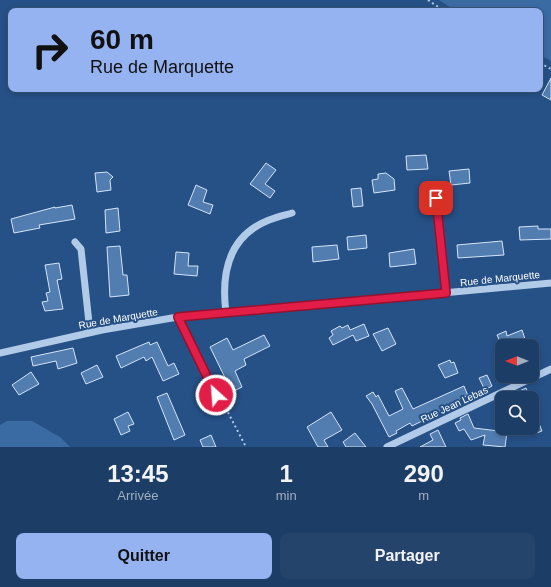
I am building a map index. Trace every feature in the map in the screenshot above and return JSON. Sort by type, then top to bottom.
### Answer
[{"type":"street","points":[[436,198],[446,293]]},
{"type":"street","points":[[226,313],[224,279],[228,261],[236,247],[245,236],[268,220],[292,213]]},
{"type":"street","points":[[75,242],[81,249],[90,332]]},
{"type":"street","name":"Rue de Marquette","points":[[0,353],[90,332],[178,317],[551,283]]},
{"type":"street","points":[[178,317],[216,395]]},
{"type":"street","name":"Rue Jean Lebas","points":[[387,447],[551,369]]},
{"type":"path","points":[[428,0],[440,8]]},
{"type":"path","points":[[216,395],[223,400],[246,447]]},
{"type":"shaded area","points":[[439,0],[551,0],[551,61],[543,57],[543,8],[451,8]]},
{"type":"shaded area","points":[[7,421],[32,421],[60,437],[70,447],[0,447],[0,425]]},
{"type":"building","points":[[551,78],[551,100],[542,95]]},
{"type":"building","points":[[426,155],[428,169],[407,170],[406,156]]},
{"type":"building","points":[[266,163],[276,170],[265,184],[275,191],[270,198],[250,184]]},
{"type":"building","points":[[469,169],[470,183],[451,185],[449,171]]},
{"type":"building","points":[[107,172],[113,177],[110,180],[111,190],[97,192],[95,173]]},
{"type":"building","points":[[386,173],[394,179],[395,190],[374,193],[372,180],[378,179],[378,174]]},
{"type":"building","points":[[196,185],[207,190],[203,202],[213,205],[210,214],[188,205]]},
{"type":"building","points":[[361,188],[363,206],[353,207],[351,189]]},
{"type":"building","points":[[72,205],[75,219],[39,225],[40,228],[14,233],[11,219],[55,207]]},
{"type":"building","points":[[118,208],[120,231],[106,233],[105,210]]},
{"type":"building","points":[[538,226],[538,229],[551,229],[551,239],[520,240],[519,227]]},
{"type":"building","points":[[366,235],[367,248],[348,250],[347,237]]},
{"type":"building","points":[[502,241],[504,255],[458,258],[457,245]]},
{"type":"building","points":[[337,245],[339,259],[313,262],[312,247]]},
{"type":"building","points":[[120,246],[123,275],[127,275],[129,295],[110,297],[107,247]]},
{"type":"building","points":[[414,249],[416,264],[390,267],[389,253]]},
{"type":"building","points":[[176,252],[189,253],[188,266],[198,266],[197,276],[174,274]]},
{"type":"building","points":[[59,263],[62,279],[57,280],[63,309],[45,311],[42,302],[48,301],[46,293],[50,292],[45,265]]},
{"type":"building","points":[[364,324],[369,336],[356,341],[353,335],[333,345],[329,338],[333,335],[331,331],[340,326],[342,328],[348,325],[350,330]]},
{"type":"building","points":[[388,328],[396,344],[382,351],[373,334]]},
{"type":"building","points":[[522,330],[525,339],[499,339],[497,335],[506,331],[507,336]]},
{"type":"building","points":[[264,335],[270,346],[244,359],[246,365],[235,371],[242,387],[232,392],[210,347],[227,338],[233,350]]},
{"type":"building","points":[[149,342],[150,345],[157,342],[168,366],[174,363],[179,374],[163,381],[152,357],[146,361],[144,357],[121,368],[116,356]]},
{"type":"building","points":[[73,348],[77,363],[58,369],[56,361],[33,366],[31,357]]},
{"type":"building","points":[[450,360],[451,363],[454,362],[458,373],[445,378],[438,365]]},
{"type":"building","points":[[97,365],[103,377],[86,384],[81,373]]},
{"type":"building","points":[[31,372],[39,384],[19,395],[12,385]]},
{"type":"building","points":[[487,375],[492,386],[485,390],[479,378]]},
{"type":"building","points":[[464,386],[468,396],[461,398],[459,400],[460,402],[412,426],[410,423],[389,437],[372,404],[366,396],[373,392],[376,397],[378,395],[389,416],[403,409],[395,391],[402,388],[413,409]]},
{"type":"building","points":[[526,388],[527,391],[519,391]]},
{"type":"building","points":[[167,393],[185,435],[174,440],[157,397]]},
{"type":"building","points":[[128,412],[134,424],[128,426],[130,431],[121,435],[114,419]]},
{"type":"building","points":[[331,412],[342,430],[324,440],[328,447],[318,447],[307,427]]},
{"type":"building","points":[[468,414],[474,428],[495,431],[495,435],[507,435],[505,447],[483,445],[485,435],[471,440],[464,429],[459,431],[455,423],[461,420],[460,418]]},
{"type":"building","points":[[539,424],[542,431],[539,432]]},
{"type":"building","points":[[438,430],[446,447],[420,447],[433,440],[430,434]]},
{"type":"building","points":[[355,433],[366,447],[346,447],[343,442]]},
{"type":"building","points":[[211,435],[216,447],[203,447],[200,440]]},
{"type":"route","points":[[216,395],[178,317],[446,293],[436,198]]}]
